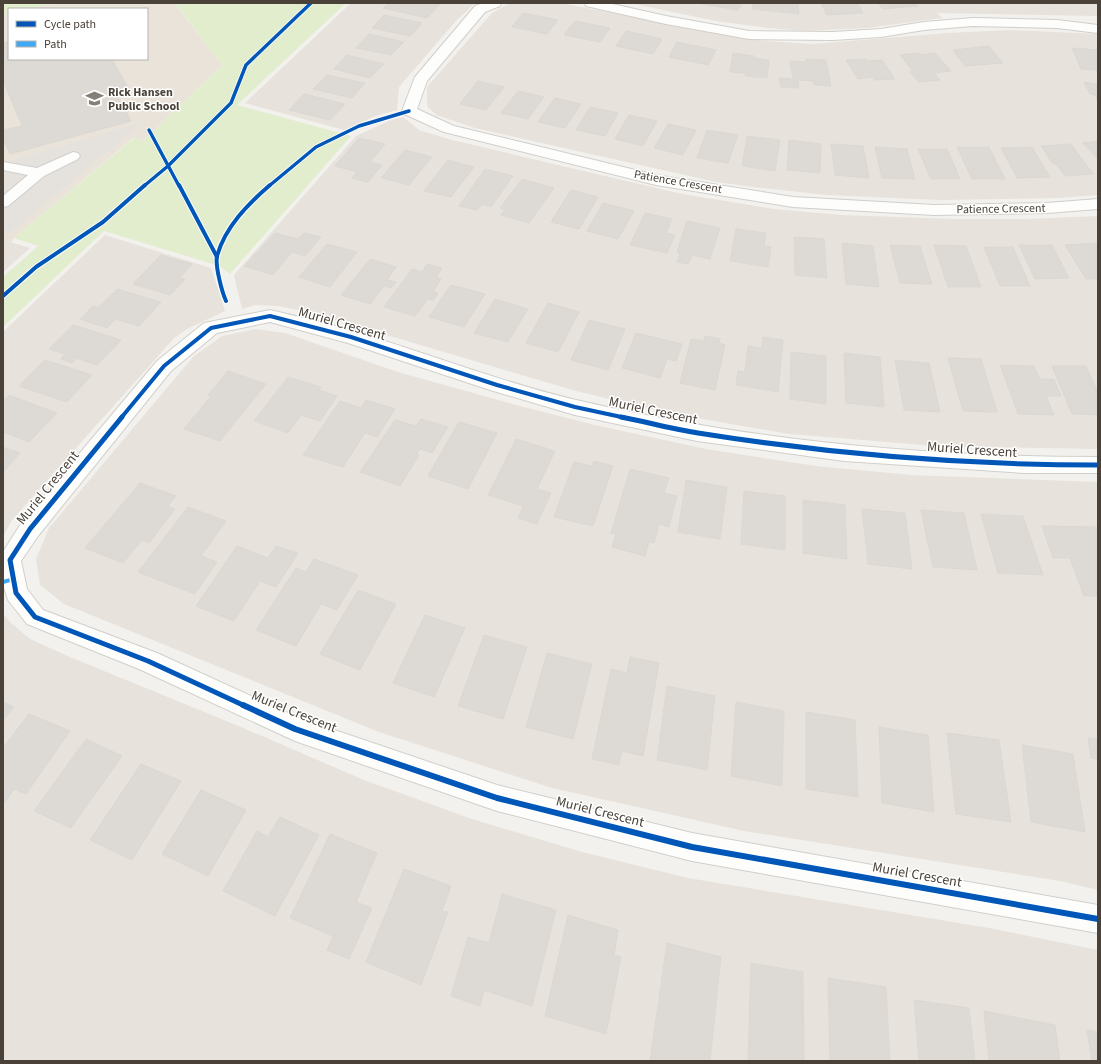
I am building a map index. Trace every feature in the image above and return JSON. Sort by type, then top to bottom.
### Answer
[{"type":"street","name":"Patience Crescent","points":[[495,3],[480,9],[420,80],[409,111],[449,129],[656,180],[793,202],[934,210],[1047,208],[1098,204]]},
{"type":"street","points":[[591,3],[666,20],[749,35],[833,36],[881,33],[924,26],[973,22],[1057,24],[1098,28]]},
{"type":"street","name":"Muriel Crescent","points":[[1098,465],[1024,465],[844,453],[697,433],[575,407],[497,385],[351,337],[270,316],[212,328],[164,366],[30,529],[10,560],[16,593],[35,617],[148,660],[295,728],[497,798],[692,847],[1098,919]]},
{"type":"lane","points":[[3,203],[39,173],[73,156]]},
{"type":"lane","points":[[3,166],[39,173]]},
{"type":"shaded area","name":"Rick Hansen Public School","points":[[54,3],[184,3],[176,5],[222,65],[150,134],[141,141],[133,138],[14,238],[11,243],[3,240],[3,15],[8,14],[8,60],[148,60],[148,8],[33,8]]},
{"type":"shaded area","points":[[351,3],[475,3],[456,21],[399,87],[397,110],[375,116],[344,130],[245,103]]},
{"type":"shaded area","points":[[510,3],[561,3],[726,35],[765,41],[813,44],[947,33],[1010,30],[1098,34],[1098,195],[1059,198],[940,200],[827,195],[761,188],[716,182],[475,128],[436,115],[427,106],[427,87],[492,13]]},
{"type":"shaded area","points":[[629,3],[1098,3],[1098,16],[937,13],[942,18],[866,28],[805,31],[767,28],[716,21]]},
{"type":"shaded area","points":[[403,117],[419,130],[452,140],[682,194],[774,209],[841,215],[953,219],[1026,219],[1098,216],[1098,449],[936,446],[789,434],[669,413],[576,391],[312,313],[278,306],[255,305],[242,309],[234,275],[356,136],[391,120]]},
{"type":"shaded area","points":[[143,122],[8,234],[3,233],[3,163]]},
{"type":"shaded area","points":[[105,235],[211,268],[225,311],[187,329],[174,338],[12,520],[3,537],[3,332]]},
{"type":"shaded area","points":[[3,240],[30,248],[3,272]]},
{"type":"shaded area","points":[[256,329],[285,333],[398,372],[516,405],[595,425],[706,449],[816,466],[911,475],[1098,482],[1098,890],[1060,881],[744,831],[552,788],[379,732],[64,604],[40,585],[36,559],[49,528],[193,357],[222,336]]},
{"type":"shaded area","points":[[3,614],[30,639],[70,657],[241,727],[364,780],[472,819],[582,852],[688,878],[989,928],[1098,950],[1098,1061],[3,1061]]},
{"type":"green space","points":[[3,3],[54,3],[33,8],[8,8],[8,14],[3,15]]},
{"type":"green space","points":[[346,3],[237,105],[351,136],[230,274],[219,266],[104,231],[3,327],[3,277],[38,246],[14,238],[134,138],[142,141],[222,65],[176,4]]},
{"type":"building","points":[[389,3],[441,3],[427,18],[383,8]]},
{"type":"building","points":[[742,3],[738,10],[702,4]]},
{"type":"building","points":[[753,3],[798,3],[799,14],[752,9]]},
{"type":"building","points":[[821,3],[857,3],[863,13],[827,15]]},
{"type":"building","points":[[878,3],[915,3],[918,6],[883,9]]},
{"type":"building","points":[[523,13],[558,20],[547,34],[512,27]]},
{"type":"building","points":[[384,15],[422,23],[410,36],[372,28]]},
{"type":"building","points":[[575,21],[610,28],[600,42],[564,35]]},
{"type":"building","points":[[626,31],[662,39],[653,54],[616,46]]},
{"type":"building","points":[[369,34],[404,42],[391,55],[356,48]]},
{"type":"building","points":[[8,42],[8,60],[113,60],[129,90],[116,94],[131,121],[10,154],[3,139],[3,130],[22,126],[3,80],[3,43]]},
{"type":"building","points":[[677,42],[716,50],[708,65],[669,57]]},
{"type":"building","points":[[989,46],[1003,63],[965,66],[953,50]]},
{"type":"building","points":[[1072,48],[1098,50],[1098,70],[1081,69]]},
{"type":"building","points":[[733,53],[769,60],[767,78],[745,76],[745,73],[730,72]]},
{"type":"building","points":[[919,53],[921,55],[935,53],[951,71],[934,73],[940,80],[919,82],[910,72],[913,71],[900,55]]},
{"type":"building","points":[[347,55],[384,64],[370,78],[334,69]]},
{"type":"building","points":[[806,59],[826,60],[831,86],[814,85],[813,81],[798,80],[799,88],[781,87],[779,78],[793,79],[790,61],[806,62]]},
{"type":"building","points":[[866,59],[868,61],[882,60],[895,79],[874,80],[873,77],[858,79],[846,60]]},
{"type":"building","points":[[327,75],[365,83],[352,98],[313,89]]},
{"type":"building","points":[[478,81],[504,87],[486,110],[460,104]]},
{"type":"building","points":[[1084,82],[1098,84],[1098,101],[1095,95],[1090,94]]},
{"type":"building","points":[[518,91],[544,97],[528,119],[501,113]]},
{"type":"building","points":[[304,94],[345,104],[330,120],[289,110]]},
{"type":"building","points":[[555,98],[581,104],[565,128],[538,122]]},
{"type":"building","points":[[590,107],[618,113],[605,136],[576,130]]},
{"type":"building","points":[[629,115],[657,121],[643,146],[615,139]]},
{"type":"building","points":[[668,124],[696,130],[683,155],[654,148]]},
{"type":"building","points":[[707,130],[738,135],[728,163],[697,158]]},
{"type":"building","points":[[747,136],[780,140],[775,171],[742,166]]},
{"type":"building","points":[[359,138],[385,144],[370,162],[382,165],[368,182],[352,178],[357,172],[335,166]]},
{"type":"building","points":[[789,140],[821,144],[820,173],[787,170]]},
{"type":"building","points":[[1098,141],[1098,159],[1083,143]]},
{"type":"building","points":[[831,144],[863,146],[869,178],[835,175]]},
{"type":"building","points":[[1071,144],[1093,174],[1065,176],[1056,164],[1053,164],[1041,146]]},
{"type":"building","points":[[875,147],[907,149],[915,179],[882,178]]},
{"type":"building","points":[[957,147],[989,147],[1005,179],[972,179]]},
{"type":"building","points":[[1032,147],[1050,177],[1017,178],[1001,148]]},
{"type":"building","points":[[918,149],[947,149],[960,179],[931,179]]},
{"type":"building","points":[[405,150],[432,157],[409,185],[381,178]]},
{"type":"building","points":[[448,160],[474,167],[451,197],[424,191]]},
{"type":"building","points":[[485,169],[513,176],[491,207],[482,204],[477,210],[459,206]]},
{"type":"building","points":[[522,179],[554,188],[529,223],[501,215],[505,209],[500,208]]},
{"type":"building","points":[[571,190],[598,197],[579,229],[551,222]]},
{"type":"building","points":[[603,203],[634,211],[618,239],[587,231]]},
{"type":"building","points":[[645,213],[672,219],[666,233],[675,235],[667,253],[630,245]]},
{"type":"building","points":[[687,221],[720,228],[710,259],[692,255],[688,264],[677,262],[680,253],[677,252]]},
{"type":"building","points":[[736,229],[766,233],[764,246],[771,247],[768,267],[730,261]]},
{"type":"building","points":[[275,233],[298,239],[304,233],[321,237],[305,256],[292,252],[273,275],[244,266]]},
{"type":"building","points":[[794,237],[824,239],[827,278],[795,275]]},
{"type":"building","points":[[842,243],[873,246],[879,287],[846,284]]},
{"type":"building","points":[[1098,243],[1098,279],[1086,279],[1065,245]]},
{"type":"building","points":[[327,244],[357,252],[330,287],[299,277]]},
{"type":"building","points":[[890,245],[920,246],[932,284],[900,283]]},
{"type":"building","points":[[934,245],[966,246],[981,287],[948,287]]},
{"type":"building","points":[[1019,245],[1052,245],[1069,278],[1035,279]]},
{"type":"building","points":[[984,247],[1013,247],[1030,286],[1000,286]]},
{"type":"building","points":[[161,255],[192,264],[179,278],[185,279],[170,295],[133,284]]},
{"type":"building","points":[[370,259],[396,267],[387,280],[396,282],[391,288],[384,286],[370,304],[341,295]]},
{"type":"building","points":[[427,264],[442,268],[436,277],[441,279],[433,292],[438,293],[433,301],[428,299],[415,316],[384,307],[412,269],[422,272]]},
{"type":"building","points":[[451,285],[485,294],[464,327],[429,317]]},
{"type":"building","points":[[117,289],[161,302],[139,326],[115,319],[107,328],[80,319],[93,306],[98,308]]},
{"type":"building","points":[[495,299],[528,309],[508,342],[474,333]]},
{"type":"building","points":[[548,303],[579,312],[558,352],[526,343]]},
{"type":"building","points":[[589,320],[625,329],[608,370],[571,360]]},
{"type":"building","points":[[73,325],[121,340],[97,365],[76,358],[72,363],[61,359],[65,354],[49,349]]},
{"type":"building","points":[[636,333],[682,344],[676,361],[667,359],[660,378],[622,368]]},
{"type":"building","points":[[705,336],[720,339],[719,343],[725,345],[715,390],[680,383],[691,339],[704,341]]},
{"type":"building","points":[[763,337],[783,340],[778,392],[736,385],[738,371],[745,372],[748,346],[762,348]]},
{"type":"building","points":[[791,352],[826,356],[826,404],[790,399]]},
{"type":"building","points":[[844,353],[880,357],[884,407],[846,403]]},
{"type":"building","points":[[948,358],[981,359],[997,412],[963,411]]},
{"type":"building","points":[[45,360],[92,375],[67,402],[19,386]]},
{"type":"building","points":[[895,360],[929,363],[940,412],[904,410]]},
{"type":"building","points":[[1000,365],[1034,366],[1040,379],[1054,379],[1061,396],[1046,396],[1054,415],[1018,414]]},
{"type":"building","points":[[1052,366],[1086,366],[1098,393],[1098,415],[1072,414]]},
{"type":"building","points":[[228,371],[266,384],[220,441],[184,429],[211,396],[208,395]]},
{"type":"building","points":[[288,377],[321,387],[319,390],[337,396],[320,421],[301,415],[288,433],[254,421]]},
{"type":"building","points":[[9,395],[57,413],[29,442],[3,432],[3,401]]},
{"type":"building","points":[[366,400],[395,409],[377,437],[365,433],[343,467],[303,455],[340,401],[361,408]]},
{"type":"building","points":[[421,419],[448,427],[432,453],[420,449],[417,454],[419,455],[400,486],[360,472],[395,420],[416,426]]},
{"type":"building","points":[[459,422],[497,433],[468,489],[428,476]]},
{"type":"building","points":[[516,439],[555,451],[537,489],[551,493],[537,524],[518,518],[523,506],[488,495]]},
{"type":"building","points":[[3,447],[20,453],[3,472]]},
{"type":"building","points":[[594,461],[613,466],[593,526],[554,517],[574,462],[592,466]]},
{"type":"building","points":[[630,469],[669,478],[664,493],[677,496],[669,527],[659,524],[654,543],[649,542],[645,556],[612,547],[616,534],[611,533]]},
{"type":"building","points":[[686,480],[727,487],[720,539],[678,532]]},
{"type":"building","points":[[140,483],[176,496],[168,506],[175,509],[149,543],[142,540],[123,563],[85,548]]},
{"type":"building","points":[[744,491],[785,496],[785,550],[741,544]]},
{"type":"building","points":[[803,500],[845,505],[847,559],[803,553]]},
{"type":"building","points":[[188,507],[226,521],[201,556],[217,562],[195,594],[138,572]]},
{"type":"building","points":[[862,509],[905,513],[912,569],[868,564]]},
{"type":"building","points":[[921,510],[964,513],[977,570],[933,567]]},
{"type":"building","points":[[981,514],[1023,516],[1043,575],[998,573]]},
{"type":"building","points":[[1042,526],[1098,527],[1098,596],[1084,596],[1070,558],[1053,558]]},
{"type":"building","points":[[237,546],[268,558],[276,546],[298,553],[276,587],[260,581],[234,621],[196,606]]},
{"type":"building","points":[[314,559],[358,575],[337,610],[321,604],[296,646],[256,630],[296,568],[306,572]]},
{"type":"building","points":[[358,590],[396,604],[360,670],[320,654]]},
{"type":"building","points":[[425,615],[465,628],[434,697],[393,683]]},
{"type":"building","points":[[484,635],[527,647],[503,719],[458,706]]},
{"type":"building","points":[[547,653],[592,664],[573,739],[526,727]]},
{"type":"building","points":[[630,657],[659,663],[643,756],[622,751],[619,765],[592,759],[611,669],[627,673]]},
{"type":"building","points":[[667,686],[715,696],[707,770],[657,760]]},
{"type":"building","points":[[3,702],[14,707],[3,720]]},
{"type":"building","points":[[736,702],[784,711],[782,786],[731,776]]},
{"type":"building","points":[[806,712],[855,720],[858,797],[806,789]]},
{"type":"building","points":[[29,714],[70,731],[26,794],[14,789],[3,804],[3,748]]},
{"type":"building","points":[[879,727],[928,735],[934,812],[882,803]]},
{"type":"building","points":[[947,733],[999,740],[1011,822],[956,814]]},
{"type":"building","points":[[1088,738],[1098,739],[1098,766],[1097,759],[1091,758]]},
{"type":"building","points":[[86,739],[122,756],[71,828],[34,811]]},
{"type":"building","points":[[1022,745],[1073,754],[1085,832],[1031,822]]},
{"type":"building","points":[[141,764],[181,781],[132,860],[90,840]]},
{"type":"building","points":[[201,790],[246,810],[208,876],[162,854]]},
{"type":"building","points":[[280,817],[319,835],[275,916],[223,891],[257,831],[268,837]]},
{"type":"building","points":[[330,834],[377,853],[356,902],[372,908],[349,959],[327,950],[333,936],[290,918]]},
{"type":"building","points":[[404,869],[451,886],[442,911],[448,912],[421,985],[366,962]]},
{"type":"building","points":[[502,894],[556,910],[532,1006],[484,990],[480,1006],[451,996],[468,937],[489,943]]},
{"type":"building","points":[[568,915],[618,930],[614,955],[621,957],[606,1034],[545,1016]]},
{"type":"building","points":[[667,943],[721,957],[710,1061],[650,1061]]},
{"type":"building","points":[[751,963],[803,972],[804,1061],[748,1061]]},
{"type":"building","points":[[828,978],[886,987],[890,1061],[830,1061]]},
{"type":"building","points":[[914,1000],[969,1008],[975,1061],[919,1061]]},
{"type":"building","points":[[984,1011],[1055,1025],[1060,1061],[989,1061]]},
{"type":"building","points":[[1087,1030],[1098,1032],[1098,1061],[1092,1061]]},
{"type":"marked path","points":[[3,582],[14,579]]},
{"type":"cycle path","points":[[3,296],[36,267],[103,222],[168,166],[231,103],[246,65],[311,3]]},
{"type":"cycle path","points":[[226,301],[221,290],[217,257],[231,225],[259,195],[316,147],[359,126],[409,111]]},
{"type":"cycle path","points":[[149,130],[217,257]]},
{"type":"cycle path","points":[[1098,465],[1024,465],[844,453],[697,433],[575,407],[497,385],[351,337],[270,316],[211,328],[164,366],[30,529],[10,560],[16,593],[35,617],[148,661],[295,729],[497,798],[692,847],[1098,919]]},
{"type":"place","name":"Rick Hansen Public School","points":[[95,99]]}]
